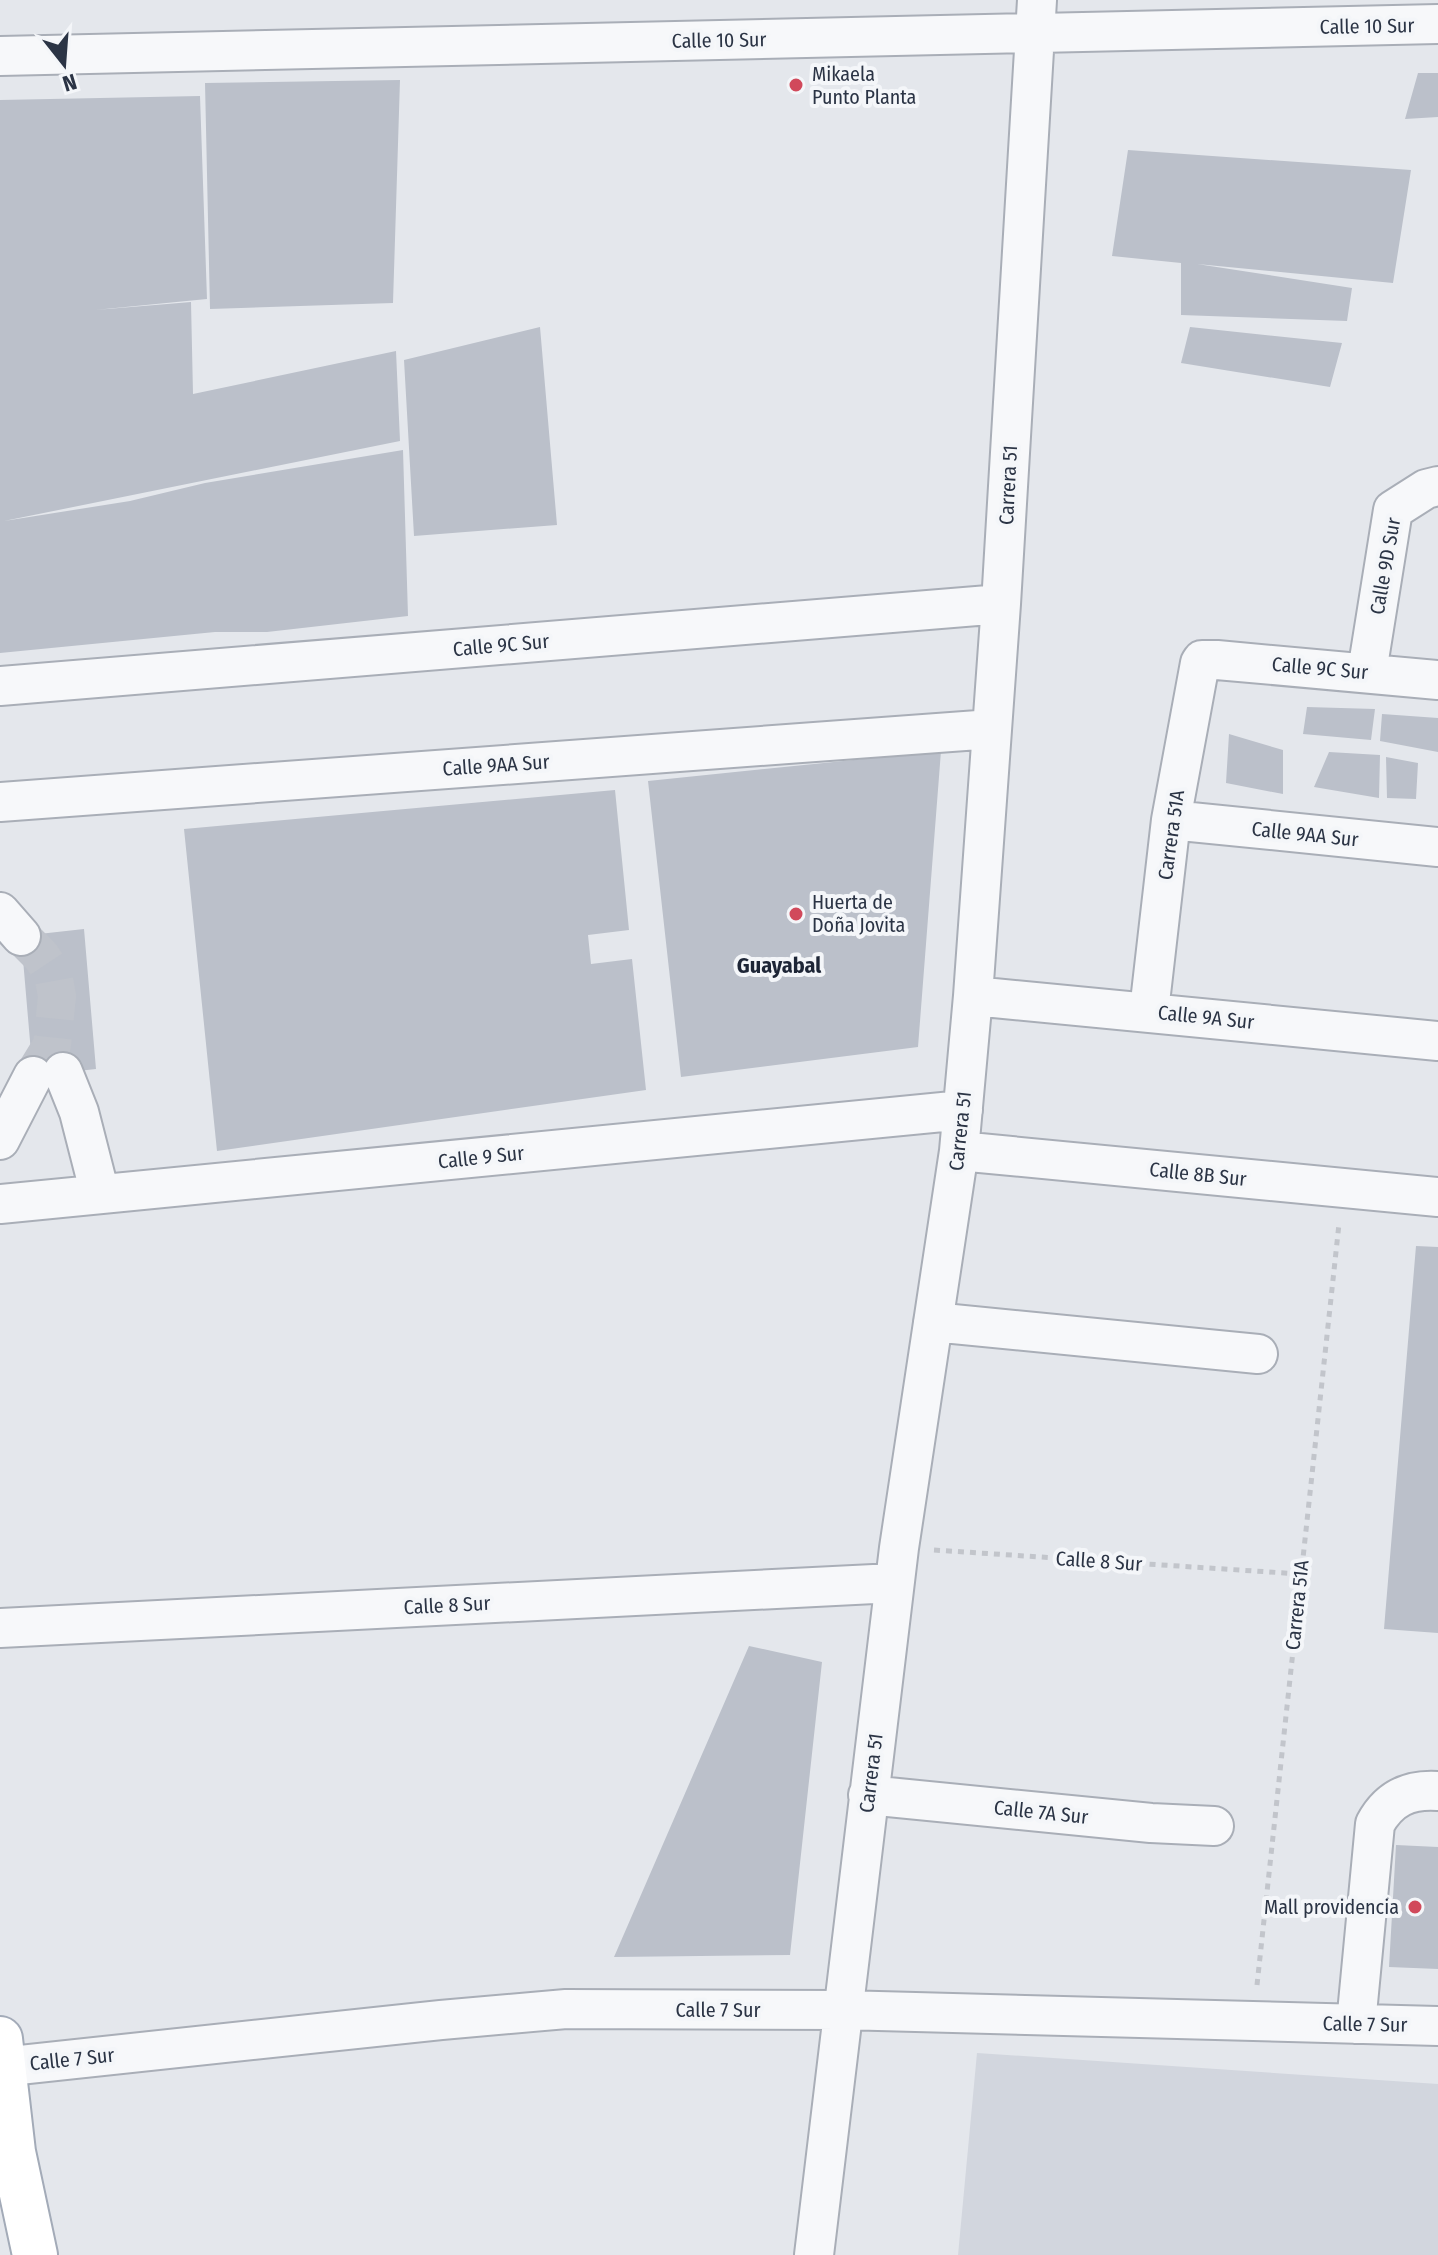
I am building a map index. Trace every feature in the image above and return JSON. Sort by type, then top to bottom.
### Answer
[{"type":"main road","points":[[0,2058],[13,2152],[35,2255]]},
{"type":"street","name":"Calle 10 Sur","points":[[0,56],[1036,17],[1436,16]]},
{"type":"street","name":"Carrera 51","points":[[814,2255],[896,1565],[959,1151],[1001,604],[1036,17]]},
{"type":"street","name":"Calle 9D Sur","points":[[1367,672],[1393,510],[1426,489],[1438,486]]},
{"type":"street","name":"Calle 9C Sur","points":[[0,686],[1001,604]]},
{"type":"street","name":"Calle 9C Sur","points":[[1202,660],[1438,680]]},
{"type":"street","name":"Carrera 51A","points":[[1149,1011],[1171,820],[1196,674],[1202,660]]},
{"type":"street","name":"Calle 9AA Sur","points":[[0,802],[992,729]]},
{"type":"street","name":"Calle 9AA Sur","points":[[1171,820],[1438,847]]},
{"type":"street","name":"Calle 9A Sur","points":[[973,996],[1438,1041]]},
{"type":"street","points":[[0,1140],[48,1074],[79,1112],[100,1194]]},
{"type":"street","name":"Calle 9 Sur","points":[[0,1204],[963,1110]]},
{"type":"street","name":"Calle 8B Sur","points":[[959,1151],[1438,1197]]},
{"type":"street","points":[[933,1322],[1258,1354]]},
{"type":"street","name":"Calle 8 Sur","points":[[0,1628],[896,1565]]},
{"type":"street","points":[[1356,2024],[1375,1824],[1394,1799],[1418,1790],[1438,1791]]},
{"type":"street","name":"Calle 7A Sur","points":[[868,1795],[1151,1823],[1214,1826]]},
{"type":"street","name":"Calle 7 Sur","points":[[0,2058],[566,2009],[841,2010],[1438,2026]]},
{"type":"path","name":"Carrera 51A","points":[[1253,2022],[1343,1188]]},
{"type":"path","name":"Calle 8 Sur","points":[[896,1565],[1300,1574]]},
{"type":"shaded area","points":[[977,2053],[1438,2084],[1438,2255],[958,2255]]},
{"type":"building","points":[[1418,73],[1438,73],[1438,117],[1405,119]]},
{"type":"building","points":[[400,80],[393,303],[210,309],[205,83]]},
{"type":"building","points":[[200,96],[207,299],[95,310],[191,302],[193,394],[396,351],[400,441],[4,521],[403,450],[408,616],[267,632],[215,632],[0,653],[0,100]]},
{"type":"building","points":[[1128,150],[1411,170],[1393,283],[1197,264],[1352,288],[1347,321],[1181,315],[1181,263],[1112,256]]},
{"type":"building","points":[[540,327],[557,525],[414,536],[404,360]]},
{"type":"building","points":[[1190,327],[1342,343],[1330,387],[1181,363]]},
{"type":"building","points":[[1307,707],[1375,709],[1371,740],[1303,734]]},
{"type":"building","points":[[1382,714],[1438,718],[1438,752],[1380,741]]},
{"type":"building","points":[[1229,734],[1283,750],[1283,794],[1226,783]]},
{"type":"building","name":"Huerta de Doña Jovita","points":[[941,751],[918,1047],[681,1077],[648,781]]},
{"type":"building","points":[[1329,752],[1380,755],[1379,798],[1314,787]]},
{"type":"building","points":[[1386,757],[1418,763],[1416,799],[1387,798]]},
{"type":"building","points":[[615,790],[629,930],[588,935],[591,964],[632,959],[646,1090],[217,1151],[184,829]]},
{"type":"building","points":[[84,929],[96,1069],[33,1076],[21,936]]},
{"type":"building","points":[[1416,1246],[1438,1247],[1438,1633],[1384,1629]]},
{"type":"building","points":[[749,1646],[822,1662],[790,1955],[614,1957]]},
{"type":"building","name":"Mall providencia","points":[[1396,1845],[1438,1847],[1438,1969],[1389,1967]]},
{"type":"tunnel","points":[[21,936],[41,956],[53,974],[57,996],[52,1045],[33,1076]]},
{"type":"place","name":"Mikaela Punto Planta","points":[[796,85]]},
{"type":"place","name":"Huerta de Doña Jovita","points":[[796,914]]},
{"type":"place","name":"Mall providencia","points":[[1415,1907]]},
{"type":"district","name":"Guayabal","points":[[779,965]]}]
